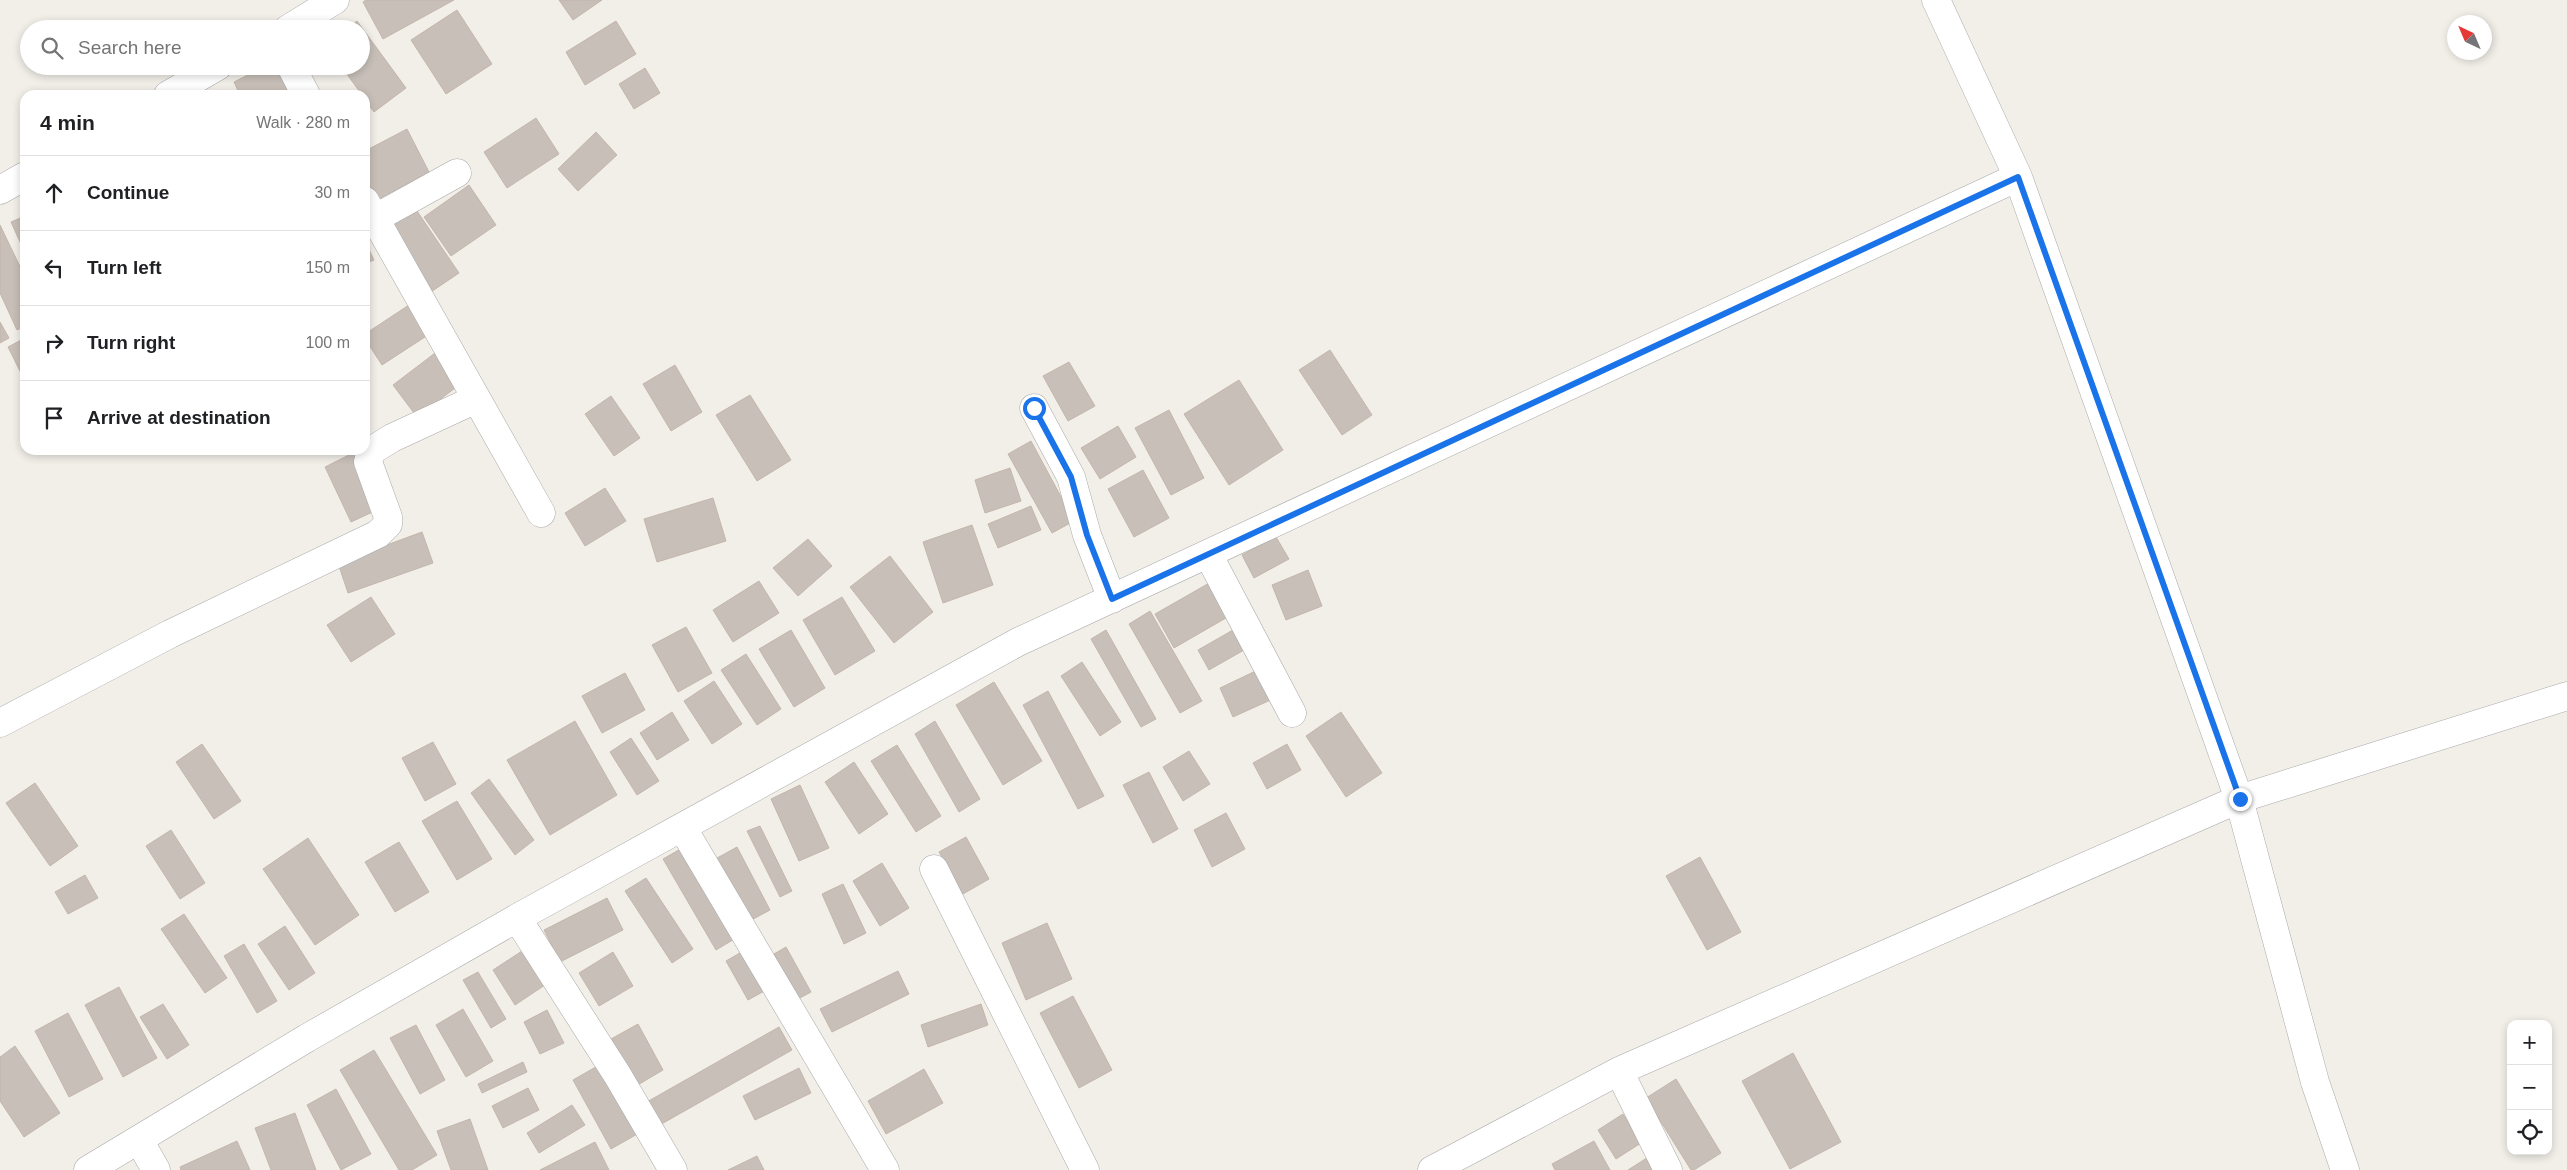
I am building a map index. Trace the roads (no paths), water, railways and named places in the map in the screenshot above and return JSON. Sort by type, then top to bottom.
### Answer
[{"type":"street","points":[[302,20],[334,0]]},
{"type":"street","points":[[1936,0],[2018,177],[2240,799],[2314,1082],[2342,1168]]},
{"type":"street","points":[[177,90],[202,75]]},
{"type":"street","points":[[296,75],[303,90]]},
{"type":"street","points":[[457,173],[370,210],[541,513]]},
{"type":"street","points":[[88,1170],[307,1038],[517,918],[1018,642],[2018,177]]},
{"type":"street","points":[[0,190],[20,179]]},
{"type":"street","points":[[370,455],[371,451],[392,438],[476,398]]},
{"type":"street","points":[[1034,408],[1071,477],[1087,535],[1112,599]]},
{"type":"street","points":[[0,723],[170,634],[378,534],[388,524],[388,518],[368,462],[370,455]]},
{"type":"street","points":[[1208,554],[1292,713]]},
{"type":"street","points":[[1432,1170],[1618,1071],[2240,799],[2567,696]]},
{"type":"street","points":[[682,827],[885,1170]]},
{"type":"street","points":[[934,869],[1084,1170]]},
{"type":"street","points":[[517,918],[618,1076],[672,1170]]},
{"type":"street","points":[[1618,1071],[1668,1170]]},
{"type":"street","points":[[139,1140],[156,1170]]}]
